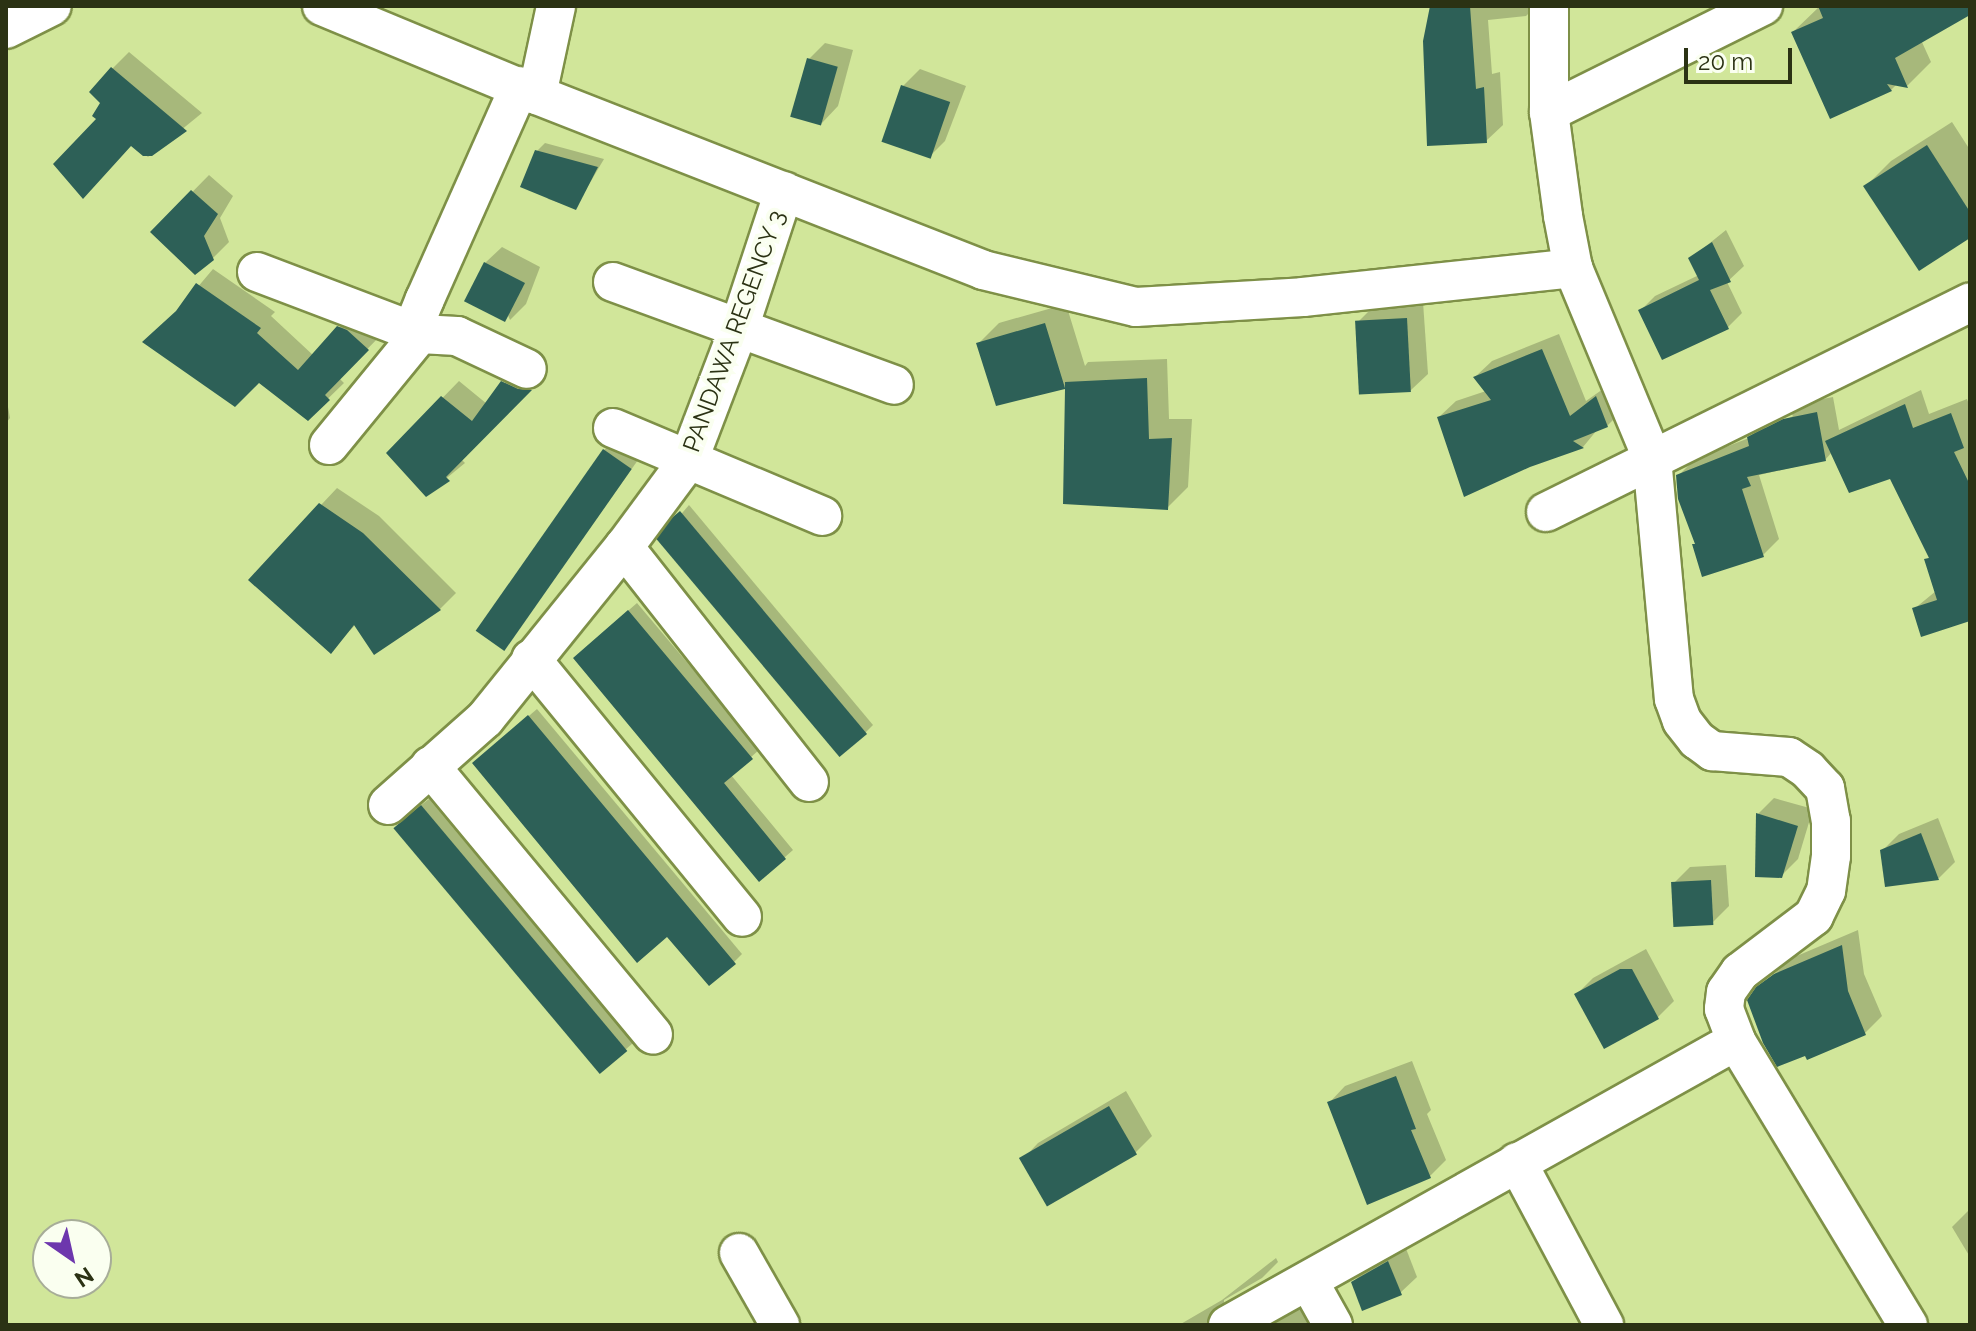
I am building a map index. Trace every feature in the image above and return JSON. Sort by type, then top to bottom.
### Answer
[{"type":"street","points":[[6,29],[52,6]]},
{"type":"street","points":[[322,6],[983,270],[1136,307],[1303,297],[1573,268]]},
{"type":"street","points":[[329,445],[420,334],[418,316],[425,299],[529,90],[556,6]]},
{"type":"street","points":[[1549,6],[1549,112],[1573,268],[1652,458],[1674,699],[1682,721],[1697,740],[1712,751],[1789,757],[1825,788],[1831,821],[1826,891],[1814,916],[1740,972],[1726,992],[1724,1009],[1736,1041],[1908,1325]]},
{"type":"street","points":[[1549,112],[1763,6]]},
{"type":"street","name":"PANDAWA REGENCY 3","points":[[388,805],[485,719],[624,547],[689,459],[739,328],[784,191]]},
{"type":"street","points":[[257,272],[420,334],[457,336],[527,369]]},
{"type":"street","points":[[613,282],[894,385]]},
{"type":"street","points":[[1546,512],[1970,302]]},
{"type":"street","points":[[613,428],[822,516]]},
{"type":"street","points":[[624,547],[809,782]]},
{"type":"street","points":[[531,659],[742,917]]},
{"type":"street","points":[[430,766],[653,1035]]},
{"type":"street","points":[[1228,1325],[1736,1041]]},
{"type":"street","points":[[1517,1162],[1604,1325]]},
{"type":"street","points":[[739,1253],[780,1325]]},
{"type":"street","points":[[1309,1282],[1333,1325]]},
{"type":"building","points":[[1430,6],[1470,6],[1476,89],[1484,87],[1487,143],[1427,146],[1423,41]]},
{"type":"building","points":[[1818,6],[1970,6],[1970,15],[1895,58],[1908,88],[1887,84],[1892,91],[1830,119],[1791,32],[1823,18]]},
{"type":"building","points":[[807,58],[838,67],[821,125],[790,117]]},
{"type":"building","points":[[111,67],[187,131],[152,156],[143,156],[131,146],[83,199],[53,164],[96,119],[92,116],[100,103],[89,92]]},
{"type":"building","points":[[901,85],[950,102],[931,159],[881,142]]},
{"type":"building","points":[[1927,145],[1970,212],[1970,238],[1919,271],[1863,186]]},
{"type":"building","points":[[535,150],[598,167],[576,210],[520,187]]},
{"type":"building","points":[[191,190],[218,214],[204,236],[214,260],[195,275],[150,232]]},
{"type":"building","points":[[1712,242],[1731,282],[1710,290],[1729,329],[1662,360],[1638,310],[1699,280],[1688,258]]},
{"type":"building","points":[[484,262],[525,283],[505,322],[464,301]]},
{"type":"building","points":[[196,283],[261,328],[257,333],[298,370],[337,326],[347,330],[369,350],[325,395],[330,400],[308,421],[259,383],[235,407],[142,342],[176,311]]},
{"type":"building","points":[[1407,318],[1411,392],[1359,395],[1355,321]]},
{"type":"building","points":[[1045,323],[1065,388],[1065,382],[1147,378],[1149,439],[1172,438],[1168,510],[1063,504],[1065,389],[996,406],[976,343]]},
{"type":"building","points":[[1542,349],[1570,416],[1596,396],[1608,427],[1573,441],[1584,448],[1530,467],[1464,497],[1437,417],[1491,400],[1473,377]]},
{"type":"building","points":[[501,381],[518,389],[532,390],[446,477],[450,481],[426,497],[386,453],[441,396],[472,421]]},
{"type":"building","points":[[1905,404],[1913,428],[1951,413],[1964,448],[1954,452],[1970,485],[1970,621],[1921,637],[1912,608],[1937,600],[1924,559],[1929,558],[1890,479],[1849,493],[1825,441]]},
{"type":"building","points":[[1817,412],[1826,461],[1747,477],[1751,486],[1742,489],[1764,557],[1702,577],[1692,544],[1695,544],[1678,499],[1676,475],[1749,446],[1747,437],[1783,419]]},
{"type":"building","points":[[603,449],[632,469],[504,651],[476,631]]},
{"type":"building","points":[[319,503],[363,533],[441,610],[374,655],[354,625],[331,654],[248,580]]},
{"type":"building","points":[[680,511],[867,734],[839,757],[652,534]]},
{"type":"building","points":[[628,610],[753,759],[724,783],[786,859],[759,882],[573,658]]},
{"type":"building","points":[[528,715],[736,964],[709,986],[667,937],[637,963],[472,763]]},
{"type":"building","points":[[421,805],[627,1051],[600,1074],[393,828]]},
{"type":"building","points":[[1756,813],[1798,826],[1782,878],[1755,877]]},
{"type":"building","points":[[1921,833],[1939,880],[1885,887],[1880,850]]},
{"type":"building","points":[[1711,880],[1713,925],[1673,927],[1671,882]]},
{"type":"building","points":[[1842,945],[1848,991],[1866,1035],[1807,1060],[1805,1056],[1777,1067],[1763,1043],[1747,1000],[1756,987],[1774,974]]},
{"type":"building","points":[[1620,969],[1632,969],[1659,1019],[1604,1049],[1574,994]]},
{"type":"building","points":[[1396,1076],[1416,1129],[1411,1130],[1431,1178],[1367,1205],[1327,1102]]},
{"type":"building","points":[[1109,1106],[1137,1154],[1047,1206],[1019,1158]]},
{"type":"building","points":[[1388,1261],[1402,1295],[1362,1311],[1351,1282]]}]
